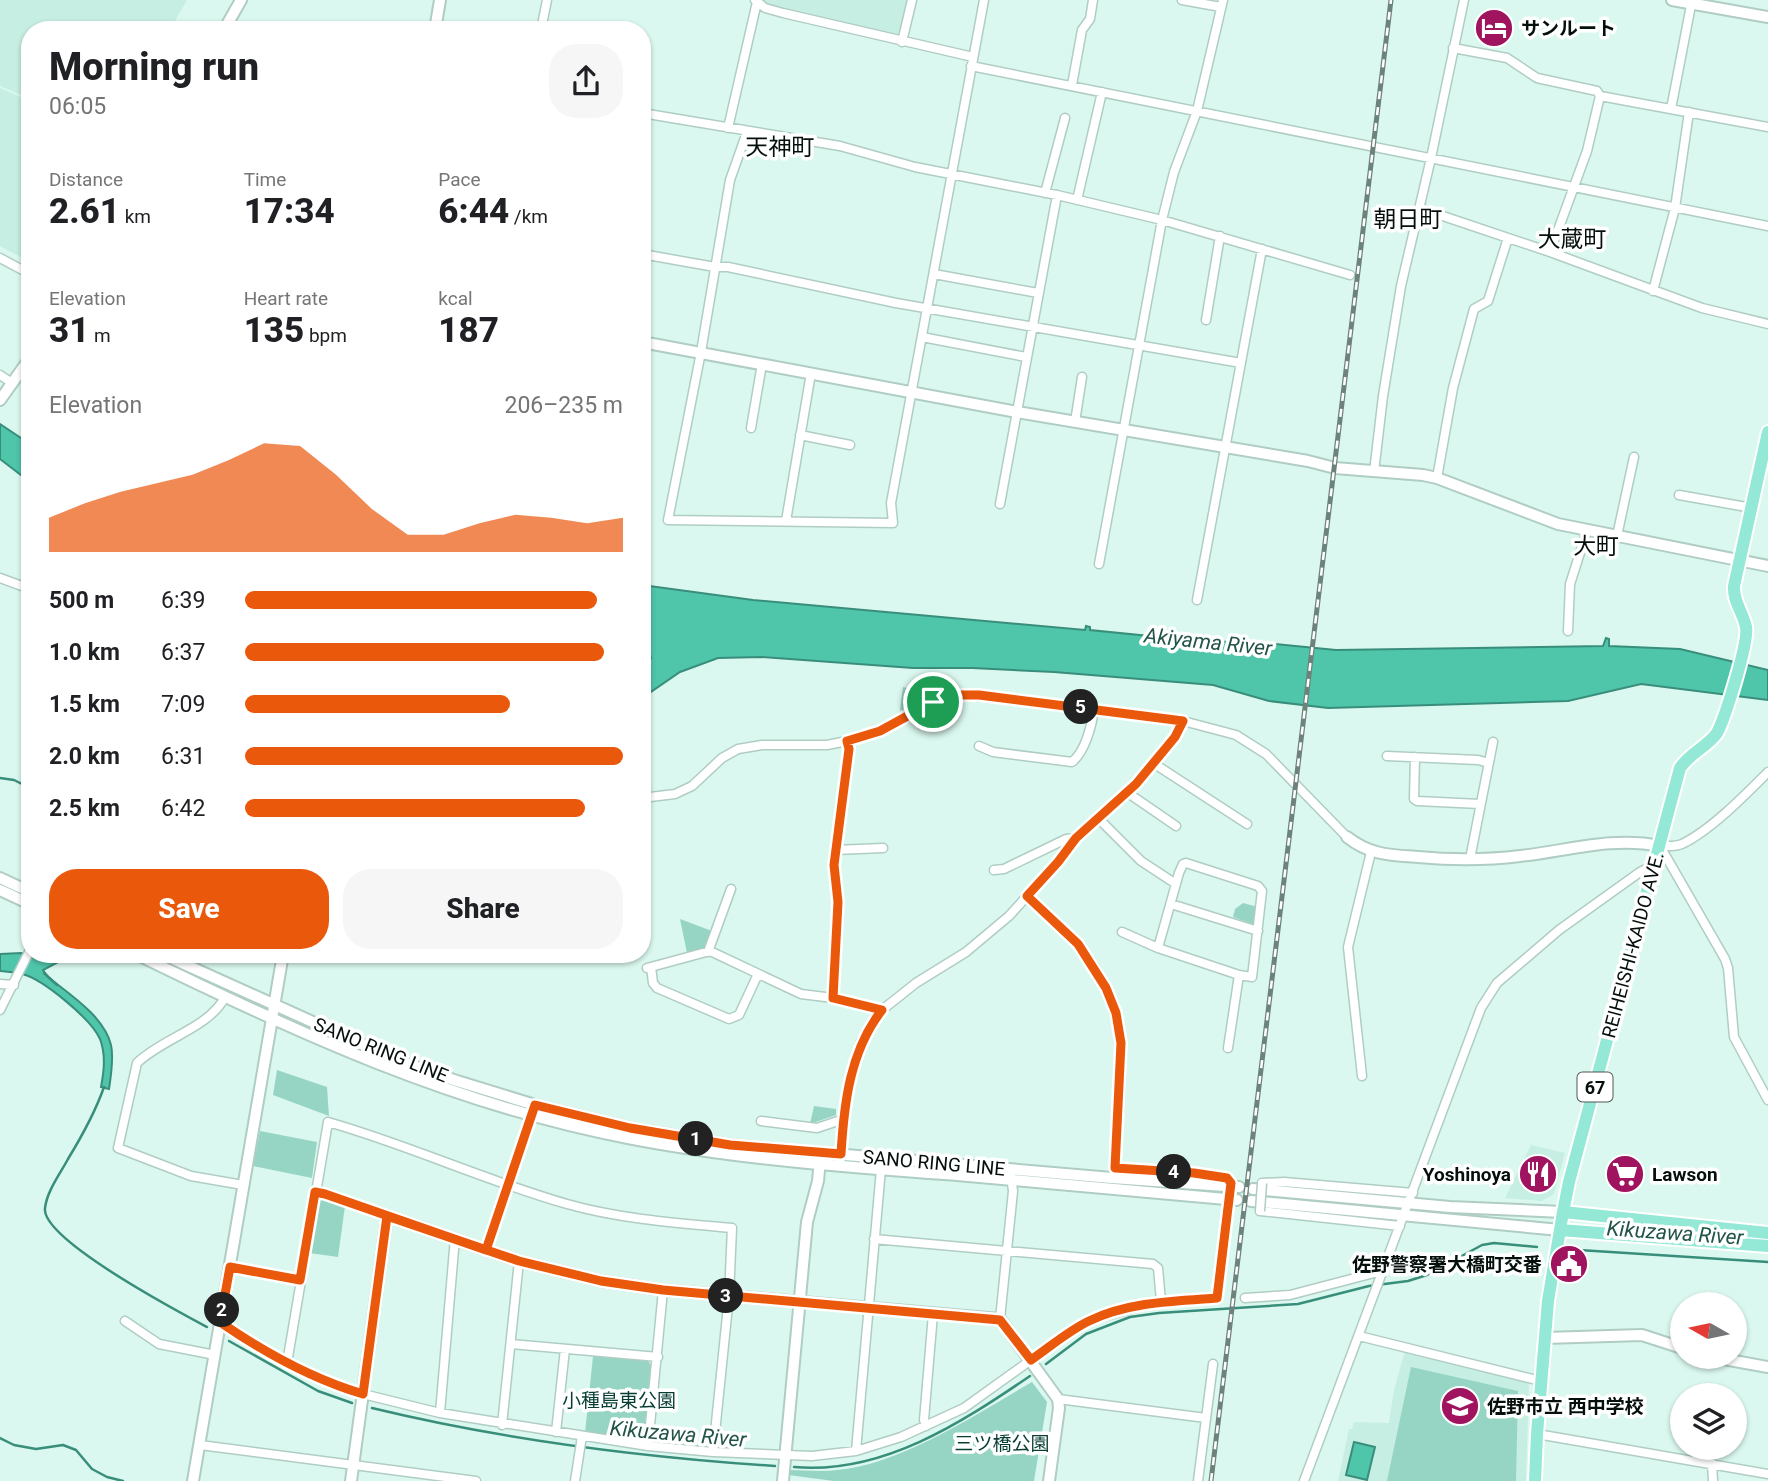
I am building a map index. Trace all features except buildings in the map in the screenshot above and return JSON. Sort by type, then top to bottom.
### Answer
[{"type":"main road","name":"REIHEISHI-KAIDO AVE.","points":[[1535,1481],[1545,1338],[1563,1212],[1680,768],[1693,753],[1711,742],[1721,725],[1744,647],[1746,628],[1733,593],[1768,432]]},
{"type":"main road","points":[[1563,1212],[1768,1233]]},
{"type":"main road","points":[[1560,1230],[1768,1246]]},
{"type":"street","points":[[229,21],[241,0]]},
{"type":"street","points":[[436,21],[440,0]]},
{"type":"street","points":[[543,21],[547,0]]},
{"type":"street","points":[[902,42],[912,0]]},
{"type":"street","points":[[747,131],[730,180],[701,352],[667,520],[893,523],[891,503],[984,0]]},
{"type":"street","points":[[1072,85],[1082,30],[1090,19],[1093,0]]},
{"type":"street","points":[[1098,564],[1162,220],[1174,172],[1197,111],[1222,4],[1182,0]]},
{"type":"street","points":[[1374,472],[1401,286],[1464,0]]},
{"type":"street","points":[[1672,0],[1691,1],[1768,17]]},
{"type":"street","points":[[728,128],[756,1],[765,8],[783,13],[1102,92],[1768,226]]},
{"type":"street","points":[[1671,108],[1691,1]]},
{"type":"street","points":[[1453,48],[1507,58],[1537,78],[1597,91],[1600,96],[1587,151],[1550,252]]},
{"type":"street","points":[[1077,200],[1102,92]]},
{"type":"street","points":[[1600,96],[1768,127]]},
{"type":"street","points":[[1653,291],[1675,208],[1689,112]]},
{"type":"street","points":[[651,115],[840,146],[915,167],[1045,192],[1162,220],[1350,275]]},
{"type":"street","points":[[1045,192],[1065,118]]},
{"type":"street","points":[[1000,504],[1057,195]]},
{"type":"street","points":[[1419,208],[1550,252],[1702,308],[1768,324]]},
{"type":"street","points":[[1206,320],[1220,236]]},
{"type":"street","points":[[1437,478],[1453,388],[1474,309],[1488,301],[1508,239]]},
{"type":"street","points":[[1197,600],[1262,249]]},
{"type":"street","points":[[651,256],[728,267],[928,308],[1241,363]]},
{"type":"street","points":[[0,258],[21,269]]},
{"type":"street","points":[[934,274],[1038,293]]},
{"type":"street","points":[[922,337],[1027,357]]},
{"type":"street","points":[[651,344],[1335,468],[1437,478],[1558,524],[1768,566]]},
{"type":"street","points":[[751,428],[762,364]]},
{"type":"street","points":[[1,398],[21,370]]},
{"type":"street","points":[[786,521],[811,373]]},
{"type":"street","points":[[0,375],[12,383]]},
{"type":"street","points":[[1075,422],[1082,377]]},
{"type":"street","points":[[800,435],[850,445]]},
{"type":"street","points":[[1617,536],[1634,457]]},
{"type":"street","points":[[1679,495],[1752,508]]},
{"type":"street","points":[[1568,631],[1570,584],[1587,531]]},
{"type":"street","points":[[0,578],[21,586]]},
{"type":"street","points":[[651,797],[675,794],[692,786],[722,758],[738,749],[762,745],[827,745],[847,741],[880,731],[933,702],[961,695],[985,695],[1183,721],[1236,735],[1266,754],[1346,837],[1371,852],[1429,858],[1522,856],[1638,842],[1672,847],[1682,844],[1721,817],[1768,772]]},
{"type":"street","points":[[979,746],[993,752],[1072,762],[1078,757],[1094,709]]},
{"type":"street","points":[[840,1160],[844,1119],[860,1042],[882,1010],[986,937],[1058,862],[1076,838],[1128,793],[1175,737],[1183,721]]},
{"type":"street","points":[[833,998],[838,902],[834,865],[849,749],[847,741]]},
{"type":"street","points":[[1470,859],[1493,742]]},
{"type":"street","points":[[1387,756],[1478,760],[1489,763]]},
{"type":"street","points":[[1415,757],[1414,799],[1480,804]]},
{"type":"street","points":[[1153,763],[1247,824]]},
{"type":"street","points":[[1128,793],[1176,825]]},
{"type":"street","points":[[1098,818],[1141,861],[1176,884]]},
{"type":"street","points":[[994,870],[1004,869],[1066,839],[1076,838]]},
{"type":"street","points":[[1660,846],[1725,959],[1734,1037],[1768,1100]]},
{"type":"street","points":[[835,850],[883,848]]},
{"type":"street","points":[[1362,1076],[1348,947],[1371,852]]},
{"type":"street","points":[[1122,932],[1158,948],[1252,977],[1262,891],[1258,886],[1183,864],[1158,948]]},
{"type":"street","points":[[1304,1481],[1481,1008],[1497,984],[1559,930],[1640,872],[1654,866]]},
{"type":"street","points":[[0,878],[21,888]]},
{"type":"street","points":[[708,952],[731,889]]},
{"type":"street","points":[[0,890],[21,900]]},
{"type":"street","points":[[1027,896],[1078,944],[1106,988],[1116,1013],[1121,1043],[1115,1168],[1194,1173],[1227,1178],[1235,1185]]},
{"type":"street","points":[[1171,904],[1258,931]]},
{"type":"street","points":[[758,974],[738,1015],[729,1019],[657,988],[649,968],[708,952],[758,974],[801,994],[833,998],[882,1010]]},
{"type":"street","points":[[0,1010],[24,963]]},
{"type":"street","name":"SANO RING LINE","points":[[155,963],[346,1052],[398,1072],[533,1110],[820,1159],[1112,1184]]},
{"type":"street","name":"SANO RING LINE","points":[[182,963],[399,1060],[533,1110]]},
{"type":"street","points":[[193,1481],[281,963]]},
{"type":"street","points":[[1228,1048],[1239,975]]},
{"type":"street","points":[[0,984],[14,985]]},
{"type":"street","points":[[225,997],[214,1014],[147,1053],[137,1063],[118,1148],[191,1176],[243,1185]]},
{"type":"street","points":[[486,1250],[533,1110]]},
{"type":"street","points":[[761,1121],[817,1128],[844,1119]]},
{"type":"street","points":[[286,1363],[328,1122],[508,1186],[603,1213],[732,1228],[729,1296],[713,1452]]},
{"type":"street","points":[[783,1481],[807,1222],[820,1159]]},
{"type":"street","name":"SANO RING LINE","points":[[840,1160],[881,1170],[1011,1175]]},
{"type":"street","points":[[856,1451],[881,1170]]},
{"type":"street","points":[[1011,1175],[1013,1191],[1000,1320],[1058,1399],[1049,1481]]},
{"type":"street","points":[[1258,1186],[1284,1182],[1411,1198],[1563,1212]]},
{"type":"street","points":[[1112,1184],[1235,1185]]},
{"type":"street","points":[[1112,1184],[1233,1203]]},
{"type":"street","points":[[220,1322],[286,1363],[315,1377],[363,1394],[440,1413],[556,1432],[581,1439],[713,1452],[832,1455],[856,1451],[901,1437],[964,1408],[1091,1320],[1161,1301],[1217,1298],[1235,1185]]},
{"type":"street","points":[[1258,1186],[1388,1200],[1411,1198]]},
{"type":"street","points":[[1258,1186],[1260,1211],[1560,1230]]},
{"type":"street","points":[[315,1192],[519,1261],[601,1281],[663,1290],[1000,1320]]},
{"type":"street","points":[[1251,1201],[1385,1213],[1402,1220]]},
{"type":"street","points":[[351,1481],[387,1216]]},
{"type":"street","points":[[440,1413],[455,1238]]},
{"type":"street","points":[[874,1239],[1153,1264],[1158,1268],[1161,1301]]},
{"type":"street","points":[[502,1425],[519,1261]]},
{"type":"street","points":[[230,1267],[300,1280]]},
{"type":"street","points":[[1245,1298],[1290,1295],[1381,1273]]},
{"type":"street","points":[[648,1446],[663,1290]]},
{"type":"street","points":[[926,1426],[924,1420],[933,1314]]},
{"type":"street","points":[[125,1321],[159,1344],[215,1356]]},
{"type":"street","points":[[1545,1338],[1642,1335],[1670,1344]]},
{"type":"street","points":[[1359,1336],[1541,1381]]},
{"type":"street","points":[[511,1344],[658,1357]]},
{"type":"street","points":[[556,1432],[565,1349]]},
{"type":"street","points":[[1747,1363],[1768,1367]]},
{"type":"street","points":[[1198,1481],[1213,1364]]},
{"type":"street","points":[[1058,1399],[1206,1418]]},
{"type":"street","points":[[1537,1434],[1768,1474]]},
{"type":"street","points":[[575,1481],[581,1439]]},
{"type":"street","points":[[200,1445],[476,1481]]},
{"type":"street","points":[[1713,1463],[1713,1481]]},
{"type":"shaded area","points":[[0,0],[187,0],[175,21],[21,21],[21,95],[0,86]]},
{"type":"shaded area","points":[[762,0],[910,0],[901,37],[765,4]]},
{"type":"shaded area","points":[[0,88],[21,97],[21,257],[0,246]]},
{"type":"shaded area","name":"Yoshinoya","points":[[1531,1145],[1565,1153],[1554,1194],[1542,1201],[1505,1198]]},
{"type":"shaded area","name":"佐野市立 西中学校","points":[[1405,1351],[1529,1382],[1526,1481],[1338,1481],[1349,1429],[1352,1429],[1354,1422],[1389,1423],[1394,1390]]},
{"type":"green space","points":[[903,687],[930,694],[929,698],[900,711]]},
{"type":"green space","points":[[1243,903],[1258,907],[1255,925],[1233,917],[1235,909]]},
{"type":"green space","points":[[680,919],[712,931],[704,948],[687,953]]},
{"type":"green space","points":[[277,1070],[327,1087],[329,1116],[273,1095]]},
{"type":"green space","points":[[814,1106],[836,1109],[836,1115],[810,1124]]},
{"type":"green space","points":[[260,1131],[317,1142],[312,1178],[253,1166]]},
{"type":"green space","points":[[325,1199],[345,1206],[338,1257],[309,1253],[318,1204]]},
{"type":"green space","name":"小種島東公園","points":[[593,1356],[647,1360],[652,1366],[646,1435],[642,1441],[585,1433]]},
{"type":"green space","name":"佐野市立 西中学校","points":[[1411,1367],[1518,1391],[1516,1481],[1387,1481]]},
{"type":"green space","name":"三ツ橋公園","points":[[1032,1382],[1047,1402],[1034,1481],[834,1481],[788,1475],[789,1470],[837,1470],[886,1458],[938,1436]]},
{"type":"water","points":[[0,424],[21,438],[21,475],[0,459]]},
{"type":"water","name":"Akiyama River","points":[[651,586],[753,600],[1085,630],[1086,626],[1090,627],[1090,630],[1200,641],[1266,643],[1336,650],[1603,646],[1606,638],[1609,639],[1609,646],[1680,649],[1768,670],[1768,700],[1641,684],[1568,701],[1328,708],[1269,701],[1213,685],[1054,672],[913,668],[762,657],[718,658],[680,672],[651,692]]},
{"type":"water","points":[[21,953],[21,963],[56,963],[43,970],[94,1015],[107,1034],[112,1055],[109,1089],[101,1087],[104,1063],[102,1045],[87,1021],[42,983],[22,974],[0,971],[0,954]]},
{"type":"water","points":[[1354,1442],[1375,1447],[1367,1480],[1346,1475]]},
{"type":"waterway","points":[[0,778],[21,784]]},
{"type":"waterway","name":"Kikuzawa River","points":[[44,973],[57,985]]},
{"type":"waterway","name":"Kikuzawa River","points":[[104,1087],[88,1124],[48,1195],[45,1208],[50,1221],[65,1238],[114,1274],[207,1327]]},
{"type":"waterway","name":"Kikuzawa River","points":[[1046,1364],[1086,1334],[1130,1317],[1298,1304],[1427,1275],[1482,1245],[1494,1243],[1537,1247]]},
{"type":"waterway","name":"Kikuzawa River","points":[[1579,1250],[1768,1262]]},
{"type":"waterway","name":"Kikuzawa River","points":[[229,1341],[318,1391],[352,1403]]},
{"type":"waterway","name":"Kikuzawa River","points":[[794,1467],[858,1463],[889,1454],[948,1428],[1030,1376]]},
{"type":"waterway","name":"Kikuzawa River","points":[[372,1408],[572,1446],[775,1466]]},
{"type":"waterway","points":[[0,1438],[14,1445],[36,1449],[63,1445],[76,1450],[92,1469],[123,1481]]},
{"type":"railway","points":[[1211,1481],[1391,0]]},
{"type":"place","name":"サンルート","points":[[1494,28]]},
{"type":"place","name":"Yoshinoya","points":[[1538,1174]]},
{"type":"place","name":"Lawson","points":[[1625,1174]]},
{"type":"place","name":"佐野警察署大橋町交番","points":[[1569,1264]]},
{"type":"place","name":"佐野市立 西中学校","points":[[1460,1406]]},
{"type":"district","name":"天神町","points":[[780,147]]},
{"type":"district","name":"朝日町","points":[[1408,219]]},
{"type":"district","name":"大蔵町","points":[[1572,239]]},
{"type":"district","name":"大町","points":[[1596,546]]},
{"type":"route","points":[[933,702],[880,731],[847,741],[849,749],[834,865],[838,902],[833,998],[882,1010],[860,1042],[846,1102],[841,1154],[730,1145],[630,1128],[535,1105],[486,1250],[455,1238],[315,1192],[300,1280],[230,1267],[220,1322],[286,1363],[315,1377],[363,1394],[387,1216],[455,1238],[486,1250],[519,1261],[601,1281],[663,1290],[1000,1320],[1031,1360],[1091,1320],[1161,1301],[1217,1298],[1231,1183],[1227,1178],[1194,1173],[1115,1168],[1121,1043],[1116,1013],[1106,988],[1078,944],[1027,896],[1076,838],[1128,793],[1175,737],[1183,721],[971,694],[933,702]]}]
